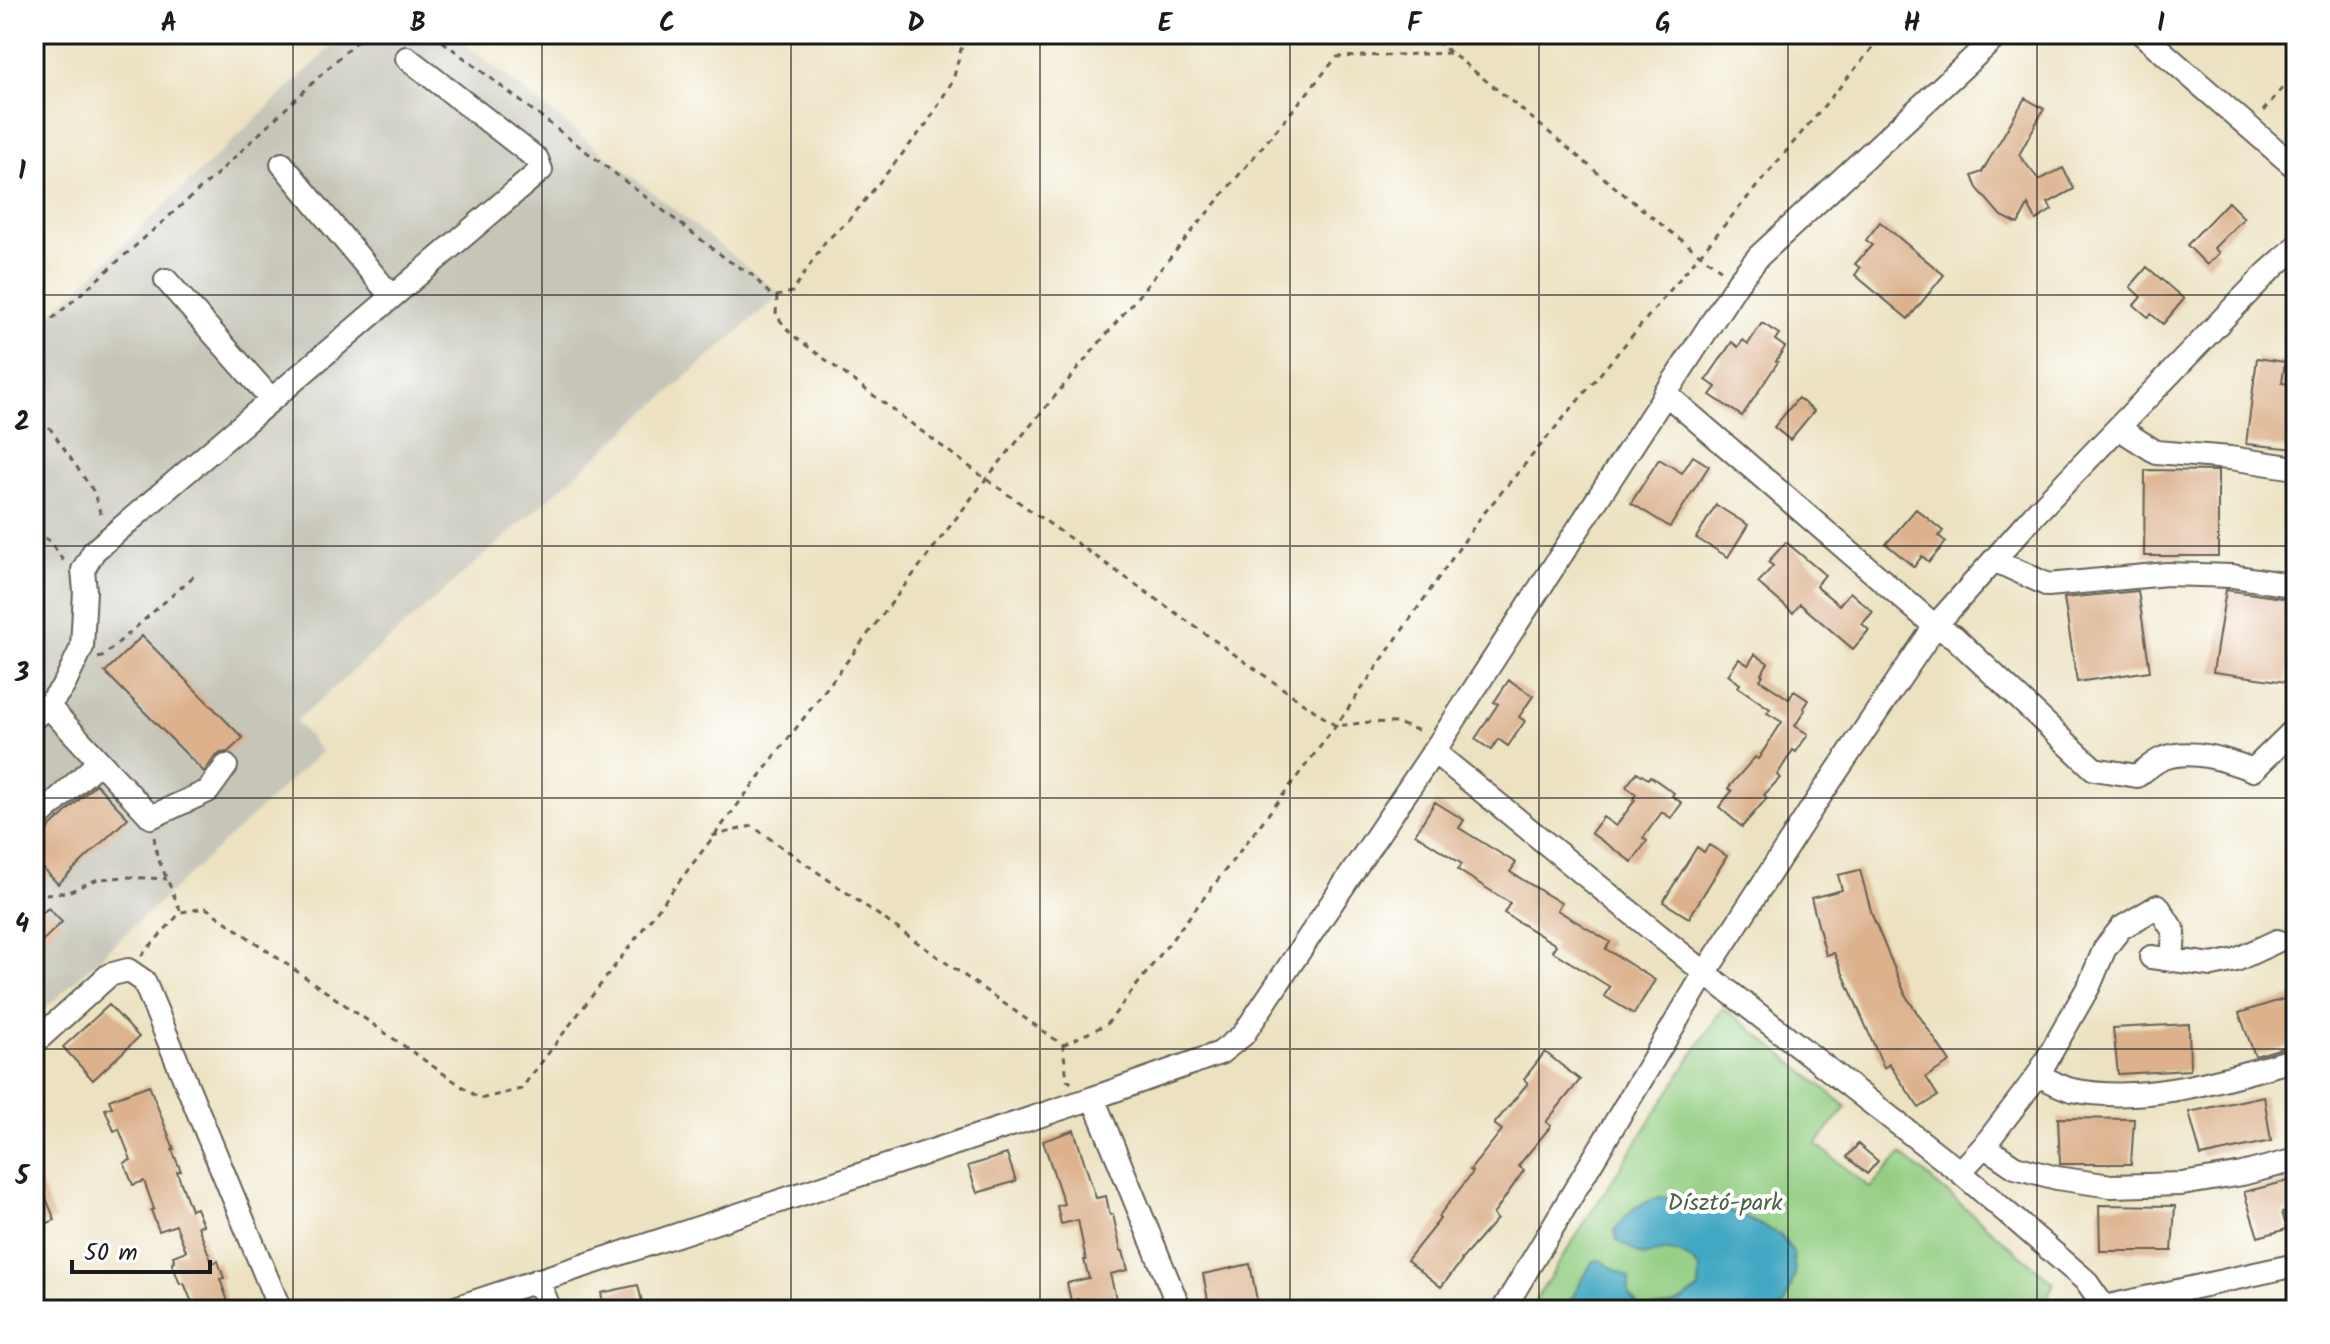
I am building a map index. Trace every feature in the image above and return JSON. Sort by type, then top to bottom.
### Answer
[{"type":"street","points":[[449,1310],[1093,1098],[1220,1053],[1243,1035],[1438,745],[1738,282],[1759,256],[1999,34]]},
{"type":"street","points":[[2142,34],[2296,168]]},
{"type":"street","points":[[226,766],[208,791],[151,817],[99,762],[41,712],[64,685],[82,647],[83,570],[94,551],[541,170],[537,159],[407,58]]},
{"type":"street","points":[[282,164],[391,296]]},
{"type":"street","points":[[1503,1310],[1705,973],[1935,626],[2034,515],[2267,273],[2296,247]]},
{"type":"street","points":[[166,280],[271,399]]},
{"type":"street","points":[[1665,393],[1935,626],[1954,637],[2094,769],[2137,776],[2164,758],[2191,755],[2229,761],[2253,770],[2296,728]]},
{"type":"street","points":[[2118,428],[2156,452],[2230,458],[2296,468]]},
{"type":"street","points":[[1994,560],[2048,585],[2167,574],[2232,576],[2296,586]]},
{"type":"street","points":[[1438,745],[1705,973],[1960,1172],[2085,1280],[2097,1308],[2296,1265]]},
{"type":"street","points":[[34,821],[99,762]]},
{"type":"street","points":[[1960,1172],[1984,1146],[2038,1075],[2089,986],[2105,948],[2121,928],[2158,906],[2174,932],[2162,959],[2212,965],[2236,960],[2277,941]]},
{"type":"street","points":[[34,1043],[109,975],[128,970],[144,981],[280,1310]]},
{"type":"street","points":[[2038,1075],[2069,1089],[2112,1094],[2151,1093],[2218,1080],[2296,1059]]},
{"type":"street","points":[[1093,1098],[1180,1310]]},
{"type":"street","points":[[1984,1146],[2015,1167],[2057,1178],[2111,1186],[2182,1184],[2242,1174],[2296,1160]]},
{"type":"street","points":[[538,1280],[550,1310]]},
{"type":"path","points":[[34,335],[217,174],[364,34]]},
{"type":"path","points":[[433,34],[729,261],[751,274],[770,294],[777,296],[792,292],[825,242],[849,220],[928,122],[953,80],[965,34]]},
{"type":"path","points":[[1426,34],[1738,282]]},
{"type":"path","points":[[1063,1045],[1107,1024],[1336,726],[1480,518],[1884,34]]},
{"type":"path","points":[[128,970],[181,912],[206,908],[480,1099],[521,1089],[986,479],[1337,57],[1452,53]]},
{"type":"path","points":[[2250,126],[2296,72]]},
{"type":"path","points":[[777,296],[776,315],[791,334],[986,479],[1336,726],[1397,723],[1438,745]]},
{"type":"path","points":[[49,427],[94,492],[108,539]]},
{"type":"path","points":[[34,532],[50,541],[85,591]]},
{"type":"path","points":[[75,663],[102,657],[194,576]]},
{"type":"path","points":[[151,817],[157,856],[181,912]]},
{"type":"path","points":[[712,836],[752,826],[1063,1045],[1067,1080],[1093,1098]]},
{"type":"path","points":[[34,895],[68,892],[98,879],[167,879]]},
{"type":"shaded area","points":[[345,34],[452,34],[781,294],[296,721],[321,752],[34,1019],[34,330]]},
{"type":"green space","name":"Dísztó-park","points":[[1722,1009],[1847,1107],[1816,1144],[1870,1188],[1901,1154],[2054,1283],[2046,1300],[1997,1310],[1529,1310]]},
{"type":"water","points":[[1659,1197],[1686,1197],[1738,1214],[1780,1235],[1793,1252],[1795,1274],[1785,1304],[1779,1310],[1565,1310],[1593,1261],[1600,1260],[1629,1278],[1629,1295],[1640,1307],[1672,1305],[1699,1289],[1700,1268],[1686,1257],[1668,1251],[1643,1256],[1617,1240],[1615,1229],[1635,1207]]},
{"type":"building","points":[[2025,98],[2044,109],[2019,155],[2039,180],[2063,168],[2074,189],[2048,203],[2052,210],[2036,220],[2028,205],[2018,224],[2000,215],[1977,188],[1972,176],[1982,172]]},
{"type":"building","points":[[2228,202],[2244,218],[2214,248],[2219,253],[2207,265],[2187,245]]},
{"type":"building","points":[[1880,222],[1944,275],[1908,319],[1855,275],[1860,268],[1855,264],[1872,245],[1866,240]]},
{"type":"building","points":[[2147,267],[2184,299],[2163,324],[2134,305],[2141,297],[2130,287]]},
{"type":"building","points":[[1762,323],[1779,334],[1775,340],[1785,347],[1742,416],[1710,395],[1716,387],[1706,380],[1732,342],[1738,347],[1743,340],[1748,344]]},
{"type":"building","points":[[2257,358],[2285,362],[2282,383],[2296,385],[2296,449],[2246,444]]},
{"type":"building","points":[[1798,398],[1814,411],[1790,440],[1774,427]]},
{"type":"building","points":[[1693,456],[1709,466],[1670,527],[1631,503],[1659,459],[1682,473]]},
{"type":"building","points":[[2145,470],[2218,471],[2218,556],[2144,556]]},
{"type":"building","points":[[1716,505],[1748,525],[1728,557],[1696,538]]},
{"type":"building","points":[[1916,509],[1943,531],[1939,536],[1946,542],[1929,562],[1922,556],[1914,567],[1886,544]]},
{"type":"building","points":[[1786,542],[1825,575],[1816,586],[1839,605],[1850,592],[1873,612],[1862,624],[1869,630],[1853,649],[1800,604],[1793,613],[1758,583],[1773,566],[1768,562]]},
{"type":"building","points":[[2226,590],[2296,600],[2286,682],[2213,672]]},
{"type":"building","points":[[2138,591],[2150,671],[2077,682],[2064,598]]},
{"type":"building","points":[[142,636],[243,738],[228,752],[215,757],[204,772],[105,672]]},
{"type":"building","points":[[1755,654],[1768,663],[1760,680],[1789,699],[1794,691],[1808,700],[1795,726],[1808,734],[1777,775],[1780,778],[1764,795],[1767,798],[1742,827],[1719,807],[1732,791],[1728,788],[1755,757],[1758,759],[1782,722],[1767,713],[1770,709],[1738,687],[1740,684],[1728,675],[1739,659],[1748,665]]},
{"type":"building","points":[[1509,680],[1533,696],[1519,717],[1525,721],[1508,746],[1498,739],[1491,750],[1475,739],[1498,704],[1494,702]]},
{"type":"building","points":[[1637,772],[1648,779],[1650,776],[1674,793],[1672,796],[1682,803],[1671,818],[1662,812],[1643,838],[1647,841],[1632,862],[1591,833],[1603,817],[1616,826],[1635,800],[1636,794],[1626,787]]},
{"type":"building","points":[[96,784],[128,818],[58,884],[34,859],[34,842]]},
{"type":"building","points":[[1435,802],[1464,820],[1459,828],[1516,863],[1510,872],[1561,903],[1557,910],[1610,942],[1606,949],[1655,980],[1634,1014],[1604,996],[1610,987],[1552,951],[1556,945],[1504,913],[1510,903],[1458,870],[1462,864],[1415,834]]},
{"type":"building","points":[[1709,845],[1727,856],[1689,918],[1663,902],[1697,847],[1704,852]]},
{"type":"building","points":[[1860,870],[1872,915],[1906,996],[1950,1062],[1926,1077],[1938,1096],[1919,1108],[1889,1064],[1884,1068],[1834,953],[1826,955],[1811,898],[1842,890],[1838,875]]},
{"type":"building","points":[[48,908],[62,922],[34,949],[34,921]]},
{"type":"building","points":[[2296,995],[2296,1044],[2255,1056],[2239,1013]]},
{"type":"building","points":[[109,1005],[139,1037],[93,1080],[63,1047]]},
{"type":"building","points":[[2189,1024],[2190,1070],[2118,1074],[2113,1028]]},
{"type":"building","points":[[1545,1052],[1580,1080],[1546,1122],[1551,1126],[1518,1166],[1524,1170],[1493,1215],[1497,1219],[1441,1287],[1407,1260],[1440,1219],[1438,1217],[1473,1172],[1470,1170],[1502,1130],[1494,1124],[1528,1083],[1524,1079]]},
{"type":"building","points":[[149,1085],[174,1149],[181,1171],[177,1172],[191,1210],[196,1208],[203,1225],[198,1226],[212,1263],[218,1261],[224,1278],[220,1279],[231,1310],[195,1310],[172,1263],[175,1262],[173,1256],[186,1251],[176,1225],[159,1231],[144,1181],[133,1185],[124,1163],[131,1160],[119,1129],[114,1131],[105,1109],[112,1107],[109,1100]]},
{"type":"building","points":[[2264,1096],[2271,1141],[2201,1156],[2189,1112]]},
{"type":"building","points":[[2058,1118],[2134,1119],[2131,1164],[2060,1164]]},
{"type":"building","points":[[1074,1130],[1096,1198],[1106,1196],[1110,1215],[1113,1214],[1128,1270],[1110,1274],[1119,1310],[1081,1310],[1080,1299],[1071,1301],[1067,1283],[1089,1278],[1086,1260],[1078,1220],[1061,1224],[1057,1206],[1064,1204],[1043,1141]]},
{"type":"building","points":[[1858,1144],[1878,1161],[1867,1174],[1847,1157]]},
{"type":"building","points":[[1007,1154],[1016,1181],[977,1193],[968,1166]]},
{"type":"building","points":[[34,1169],[55,1220],[34,1229]]},
{"type":"building","points":[[2296,1179],[2296,1209],[2282,1212],[2287,1229],[2258,1237],[2244,1192]]},
{"type":"building","points":[[2099,1205],[2175,1206],[2172,1251],[2100,1251]]},
{"type":"building","points":[[1250,1264],[1259,1310],[1210,1310],[1203,1274]]},
{"type":"building","points":[[638,1285],[644,1310],[605,1310],[601,1293]]}]
